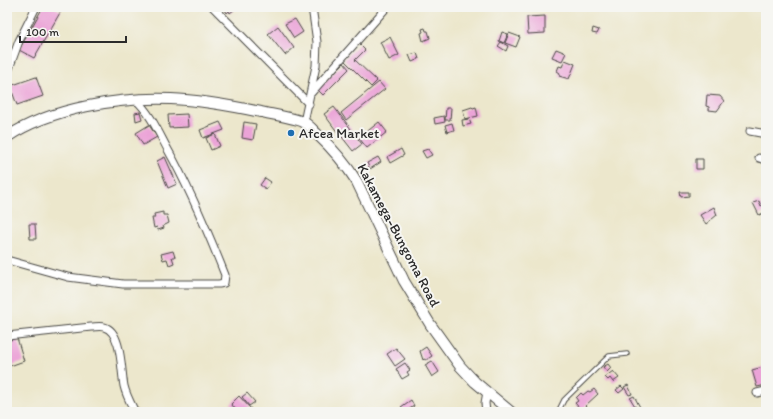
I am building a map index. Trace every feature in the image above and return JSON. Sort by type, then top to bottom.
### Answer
[{"type":"main road","points":[[7,137],[28,125],[63,111],[83,106],[136,100],[172,98],[240,108],[304,122]]},
{"type":"main road","name":"Kakamega-Bungoma Road","points":[[304,122],[330,146],[348,168],[357,182],[413,298],[460,366],[486,392],[511,412]]},
{"type":"street","points":[[7,74],[18,40],[36,7]]},
{"type":"street","points":[[213,7],[308,104]]},
{"type":"street","points":[[304,122],[316,66],[317,42],[312,7]]},
{"type":"street","points":[[311,93],[387,7]]},
{"type":"street","points":[[7,260],[68,277],[124,284],[224,283],[225,275],[193,198],[156,127],[145,109],[136,100]]},
{"type":"street","points":[[750,131],[766,134]]},
{"type":"street","points":[[7,336],[97,327],[109,329],[114,334],[117,341],[124,387],[135,412]]},
{"type":"street","points":[[757,393],[766,391]]},
{"type":"street","points":[[486,392],[486,412]]},
{"type":"lane","points":[[558,412],[564,400],[609,356],[627,354]]},
{"type":"building","points":[[43,7],[54,7],[61,11],[34,58],[19,50]]},
{"type":"building","points":[[233,7],[235,9],[230,13],[229,11],[227,13],[224,8]]},
{"type":"building","points":[[545,16],[545,33],[528,34],[527,17]]},
{"type":"building","points":[[295,19],[303,32],[294,38],[285,24]]},
{"type":"building","points":[[278,26],[294,48],[285,55],[268,34]]},
{"type":"building","points":[[425,28],[426,31],[428,31],[430,38],[423,41],[421,33],[423,32],[422,29]]},
{"type":"building","points":[[593,28],[599,30],[597,34],[592,33]]},
{"type":"building","points":[[502,32],[508,34],[504,43],[499,41]]},
{"type":"building","points":[[509,33],[520,37],[516,47],[505,43]]},
{"type":"building","points":[[390,37],[399,55],[389,60],[380,42]]},
{"type":"building","points":[[501,42],[508,46],[506,51],[498,46]]},
{"type":"building","points":[[359,44],[365,50],[355,60],[377,81],[371,87],[344,60]]},
{"type":"building","points":[[556,49],[566,53],[562,61],[552,57]]},
{"type":"building","points":[[417,53],[419,59],[412,62],[409,55]]},
{"type":"building","points":[[565,60],[575,64],[569,79],[559,76],[560,73],[557,71],[559,66],[562,67]]},
{"type":"building","points":[[344,63],[349,69],[323,95],[317,89]]},
{"type":"building","points":[[36,77],[43,96],[17,105],[10,86]]},
{"type":"building","points":[[379,82],[385,89],[346,120],[341,113]]},
{"type":"building","points":[[707,95],[720,96],[724,101],[717,111],[709,110],[709,107],[706,106]]},
{"type":"building","points":[[334,107],[351,129],[341,137],[324,114]]},
{"type":"building","points":[[476,107],[478,116],[465,119],[463,110]]},
{"type":"building","points":[[446,108],[451,108],[450,120],[445,120]]},
{"type":"building","points":[[140,112],[142,119],[136,121],[135,113]]},
{"type":"building","points":[[187,114],[188,127],[169,128],[168,115]]},
{"type":"building","points":[[444,116],[445,122],[435,124],[434,118]]},
{"type":"building","points":[[469,119],[471,124],[463,126],[462,120]]},
{"type":"building","points":[[220,122],[224,130],[203,138],[200,130]]},
{"type":"building","points":[[244,122],[256,124],[253,140],[242,138]]},
{"type":"building","points":[[379,122],[387,132],[367,148],[359,138]]},
{"type":"building","points":[[452,123],[454,130],[447,132],[445,125]]},
{"type":"building","points":[[149,125],[157,137],[143,145],[136,133]]},
{"type":"building","points":[[351,130],[362,144],[353,151],[342,137]]},
{"type":"building","points":[[215,134],[220,146],[211,150],[206,138]]},
{"type":"building","points":[[401,149],[404,155],[390,163],[387,157]]},
{"type":"building","points":[[428,149],[432,155],[426,158],[422,151]]},
{"type":"building","points":[[165,157],[177,184],[168,188],[157,161]]},
{"type":"building","points":[[378,157],[381,162],[370,169],[367,163]]},
{"type":"building","points":[[696,159],[703,159],[703,169],[696,169]]},
{"type":"building","points":[[265,178],[271,182],[266,189],[260,185]]},
{"type":"building","points":[[680,192],[689,192],[689,196],[681,197]]},
{"type":"building","points":[[759,201],[761,206],[764,204],[766,207],[766,212],[759,215],[753,203]]},
{"type":"building","points":[[714,207],[717,215],[706,224],[700,215]]},
{"type":"building","points":[[163,212],[163,215],[167,215],[169,223],[163,226],[164,228],[158,230],[157,227],[154,228],[152,218],[155,218],[154,214]]},
{"type":"building","points":[[29,224],[35,224],[36,239],[30,239]]},
{"type":"building","points":[[173,251],[175,257],[172,257],[174,263],[169,265],[167,259],[163,260],[161,254]]},
{"type":"building","points":[[17,338],[24,361],[10,366],[7,355],[7,341]]},
{"type":"building","points":[[426,347],[432,356],[426,360],[423,360],[420,351]]},
{"type":"building","points":[[396,348],[405,359],[395,366],[387,354]]},
{"type":"building","points":[[432,361],[439,372],[432,377],[425,365]]},
{"type":"building","points":[[405,363],[410,370],[407,372],[409,375],[402,379],[396,369]]},
{"type":"building","points":[[608,364],[611,368],[607,372],[603,367]]},
{"type":"building","points":[[763,367],[766,376],[766,385],[757,387],[752,370]]},
{"type":"building","points":[[613,371],[619,378],[613,382],[610,378],[608,380],[605,377]]},
{"type":"building","points":[[628,385],[632,394],[629,395],[624,387]]},
{"type":"building","points":[[621,386],[624,389],[619,393],[616,390]]},
{"type":"building","points":[[594,389],[598,394],[585,406],[587,408],[583,412],[575,403],[578,401],[576,398],[581,393],[583,395]]},
{"type":"building","points":[[247,393],[255,402],[249,406],[242,397]]},
{"type":"building","points":[[239,396],[251,409],[248,412],[243,412],[241,410],[238,412],[231,404]]},
{"type":"building","points":[[634,396],[641,409],[638,411],[630,398]]},
{"type":"building","points":[[411,400],[414,406],[405,412],[401,407]]},
{"type":"place","name":"Afcea Market","points":[[291,133]]}]
